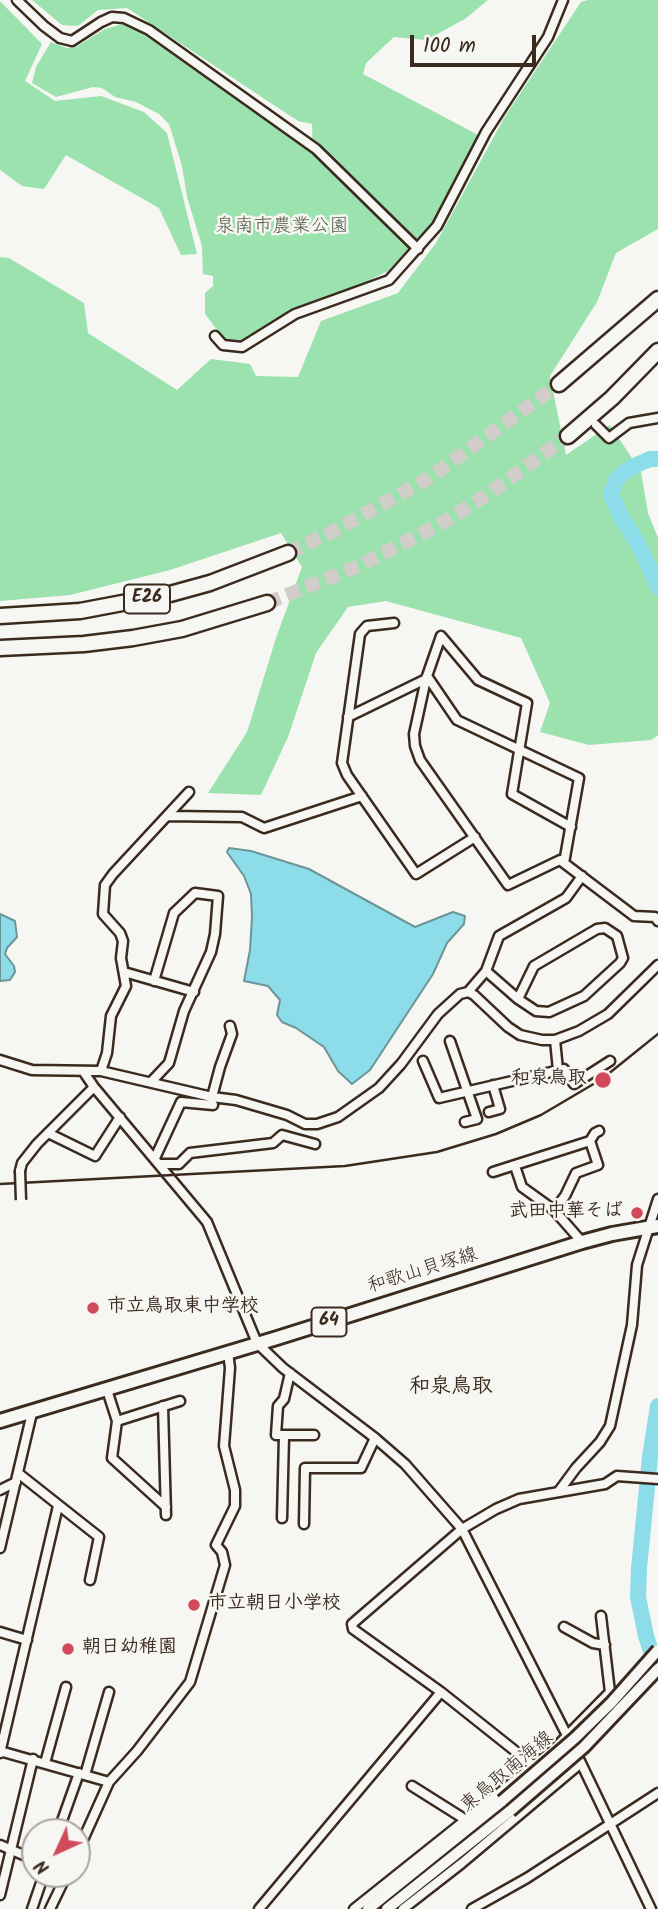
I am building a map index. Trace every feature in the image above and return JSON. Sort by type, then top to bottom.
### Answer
[{"type":"highway","points":[[559,384],[658,299]]},
{"type":"highway","points":[[568,436],[612,398],[658,351]]},
{"type":"highway","name":"E26","points":[[0,616],[80,611],[170,594],[210,583],[288,553]]},
{"type":"highway","name":"E26","points":[[0,648],[58,646],[133,638],[182,629],[267,604]]},
{"type":"main road","name":"和歌山貝塚線","points":[[0,1421],[582,1242],[654,1226]]},
{"type":"main road","name":"東鳥取南海線","points":[[368,1909],[575,1738],[611,1703],[658,1650]]},
{"type":"main road","name":"東鳥取南海線","points":[[387,1909],[510,1811],[584,1747],[658,1669]]},
{"type":"street","points":[[17,0],[60,38],[72,41],[112,18],[124,18],[149,30],[316,149],[418,249]]},
{"type":"street","points":[[215,336],[223,345],[242,347],[295,314],[389,280],[437,226],[486,132],[548,37],[563,0]]},
{"type":"street","points":[[596,425],[609,438],[629,423],[658,418]]},
{"type":"street","points":[[394,623],[367,626],[360,634],[342,763],[416,874],[475,837]]},
{"type":"street","points":[[571,827],[512,794],[527,703],[478,680],[441,636],[426,678],[414,734],[415,746],[420,760],[509,885],[560,860],[634,916],[655,917],[658,921]]},
{"type":"street","points":[[348,717],[426,678]]},
{"type":"street","points":[[426,678],[457,720],[579,778],[564,863]]},
{"type":"street","points":[[101,1071],[107,1053],[110,1016],[126,986],[121,958],[123,941],[120,933],[103,914],[105,885],[189,792]]},
{"type":"street","points":[[168,816],[242,817],[264,828],[362,796]]},
{"type":"street","points":[[157,1161],[181,1102],[236,1100],[287,1115],[305,1124],[331,1120],[384,1084],[445,1007],[455,997],[468,992],[486,971],[499,936],[566,898],[582,876]]},
{"type":"street","points":[[151,1082],[169,1063],[184,1011],[211,952],[218,896],[195,893],[174,913],[154,981]]},
{"type":"street","points":[[486,971],[518,999],[536,1012],[542,1013],[584,996],[624,958],[617,936],[605,928],[597,929],[534,967],[518,999]]},
{"type":"street","points":[[468,992],[520,1035],[555,1040],[579,1031],[608,1014],[658,965]]},
{"type":"street","points":[[124,972],[194,992]]},
{"type":"street","points":[[213,1101],[220,1067],[232,1034],[230,1026]]},
{"type":"street","points":[[555,1040],[558,1070]]},
{"type":"street","points":[[450,1041],[477,1119],[466,1122]]},
{"type":"street","points":[[0,1060],[32,1070],[101,1071],[151,1082],[213,1101]]},
{"type":"street","points":[[423,1061],[439,1098],[564,1069],[574,1084],[610,1060]]},
{"type":"street","points":[[83,1071],[207,1222],[257,1343],[290,1373],[405,1464],[462,1529],[581,1763],[651,1909]]},
{"type":"street","points":[[489,1112],[500,1109],[493,1085]]},
{"type":"street","points":[[21,1200],[22,1163],[94,1087]]},
{"type":"street","points":[[48,1133],[95,1156],[120,1117]]},
{"type":"street","points":[[493,1172],[590,1141],[599,1131]]},
{"type":"street","points":[[157,1161],[179,1164],[190,1153],[273,1143],[282,1135],[315,1144]]},
{"type":"street","points":[[554,1210],[565,1196],[576,1172],[598,1165],[590,1141]]},
{"type":"street","points":[[515,1166],[530,1197],[554,1210],[582,1242]]},
{"type":"street","points":[[559,1491],[610,1426],[632,1325],[637,1265],[654,1226],[658,1199]]},
{"type":"street","points":[[91,1822],[109,1782],[137,1751],[190,1682],[225,1565],[222,1552],[216,1545],[235,1506],[235,1490],[224,1446],[230,1368],[228,1352]]},
{"type":"street","points":[[290,1373],[284,1399],[278,1406],[276,1435],[314,1435]]},
{"type":"street","points":[[107,1390],[117,1421],[112,1458],[166,1511],[163,1406]]},
{"type":"street","points":[[117,1421],[180,1401]]},
{"type":"street","points":[[0,1548],[32,1413]]},
{"type":"street","points":[[282,1518],[284,1436]]},
{"type":"street","points":[[304,1524],[305,1468],[361,1468],[375,1438]]},
{"type":"street","points":[[534,1766],[441,1692],[353,1629],[352,1624],[462,1529],[496,1509],[519,1499],[605,1484],[617,1476],[658,1479]]},
{"type":"street","points":[[0,1490],[17,1478]]},
{"type":"street","points":[[17,1478],[99,1537],[90,1580]]},
{"type":"street","points":[[58,1506],[0,1752],[109,1782]]},
{"type":"street","points":[[354,1909],[534,1766],[567,1737],[610,1692],[601,1616]]},
{"type":"street","points":[[564,1627],[593,1643],[605,1644]]},
{"type":"street","points":[[0,1632],[27,1640]]},
{"type":"street","points":[[45,1763],[66,1687]]},
{"type":"street","points":[[64,1818],[82,1774],[109,1692]]},
{"type":"street","points":[[259,1909],[441,1692]]},
{"type":"street","points":[[0,1895],[33,1759]]},
{"type":"street","points":[[403,1909],[581,1763]]},
{"type":"street","points":[[412,1786],[466,1821]]},
{"type":"street","points":[[472,1909],[527,1878],[658,1793]]},
{"type":"street","points":[[0,1845],[21,1854]]},
{"type":"street","points":[[32,1909],[39,1888]]},
{"type":"street","points":[[50,1909],[60,1888]]},
{"type":"green space","name":"泉南市農業公園","points":[[32,0],[488,0],[465,19],[426,40],[394,37],[366,63],[363,74],[480,136],[435,223],[388,271],[240,345],[228,344],[205,314],[205,293],[213,286],[213,276],[203,274],[202,246],[169,124],[159,114],[136,102],[115,97],[102,88],[93,87],[56,97],[32,83],[36,67],[51,42],[67,48],[76,47],[105,29],[123,24],[149,37],[313,152],[312,124],[298,121],[127,8],[98,10],[78,26],[62,25]]},
{"type":"green space","points":[[658,0],[658,229],[616,253],[597,302],[550,376],[566,455],[610,425],[641,472],[648,513],[658,538],[658,735],[651,740],[589,745],[540,732],[550,703],[521,638],[386,601],[348,607],[316,653],[288,737],[261,795],[208,793],[247,732],[276,638],[302,567],[281,533],[170,570],[70,595],[0,601],[0,257],[9,258],[84,303],[88,333],[177,390],[211,359],[250,364],[256,376],[298,377],[321,321],[398,293],[436,243],[504,118],[581,2]]},
{"type":"green space","points":[[0,1],[42,44],[25,81],[55,101],[101,96],[144,112],[167,133],[197,254],[181,255],[159,208],[66,155],[44,189],[22,186],[0,170]]},
{"type":"water","points":[[229,848],[251,851],[309,869],[415,927],[453,912],[465,916],[464,924],[447,943],[433,974],[370,1070],[352,1084],[338,1071],[324,1047],[282,1022],[277,1015],[280,1000],[268,986],[244,981],[250,950],[251,894],[244,876],[227,852]]},
{"type":"water","points":[[0,914],[15,921],[17,937],[5,954],[15,972],[10,980],[0,981]]},
{"type":"waterway","points":[[658,459],[650,459],[623,473],[616,480],[611,494],[658,587]]},
{"type":"waterway","points":[[657,1670],[638,1597],[650,1457],[658,1406]]},
{"type":"tunnel","points":[[288,553],[336,530],[429,478],[559,384]]},
{"type":"tunnel","points":[[267,603],[361,565],[444,522],[487,495],[568,436]]},
{"type":"railway","points":[[0,1184],[345,1166],[437,1152],[496,1134],[541,1115],[602,1079],[658,1034]]},
{"type":"place","name":"和泉鳥取","points":[[603,1080]]},
{"type":"place","name":"武田中華そば","points":[[637,1213]]},
{"type":"place","name":"市立鳥取東中学校","points":[[93,1308]]},
{"type":"place","name":"市立朝日小学校","points":[[194,1605]]},
{"type":"place","name":"朝日幼稚園","points":[[68,1649]]},
{"type":"district","name":"和泉鳥取","points":[[451,1388]]}]
